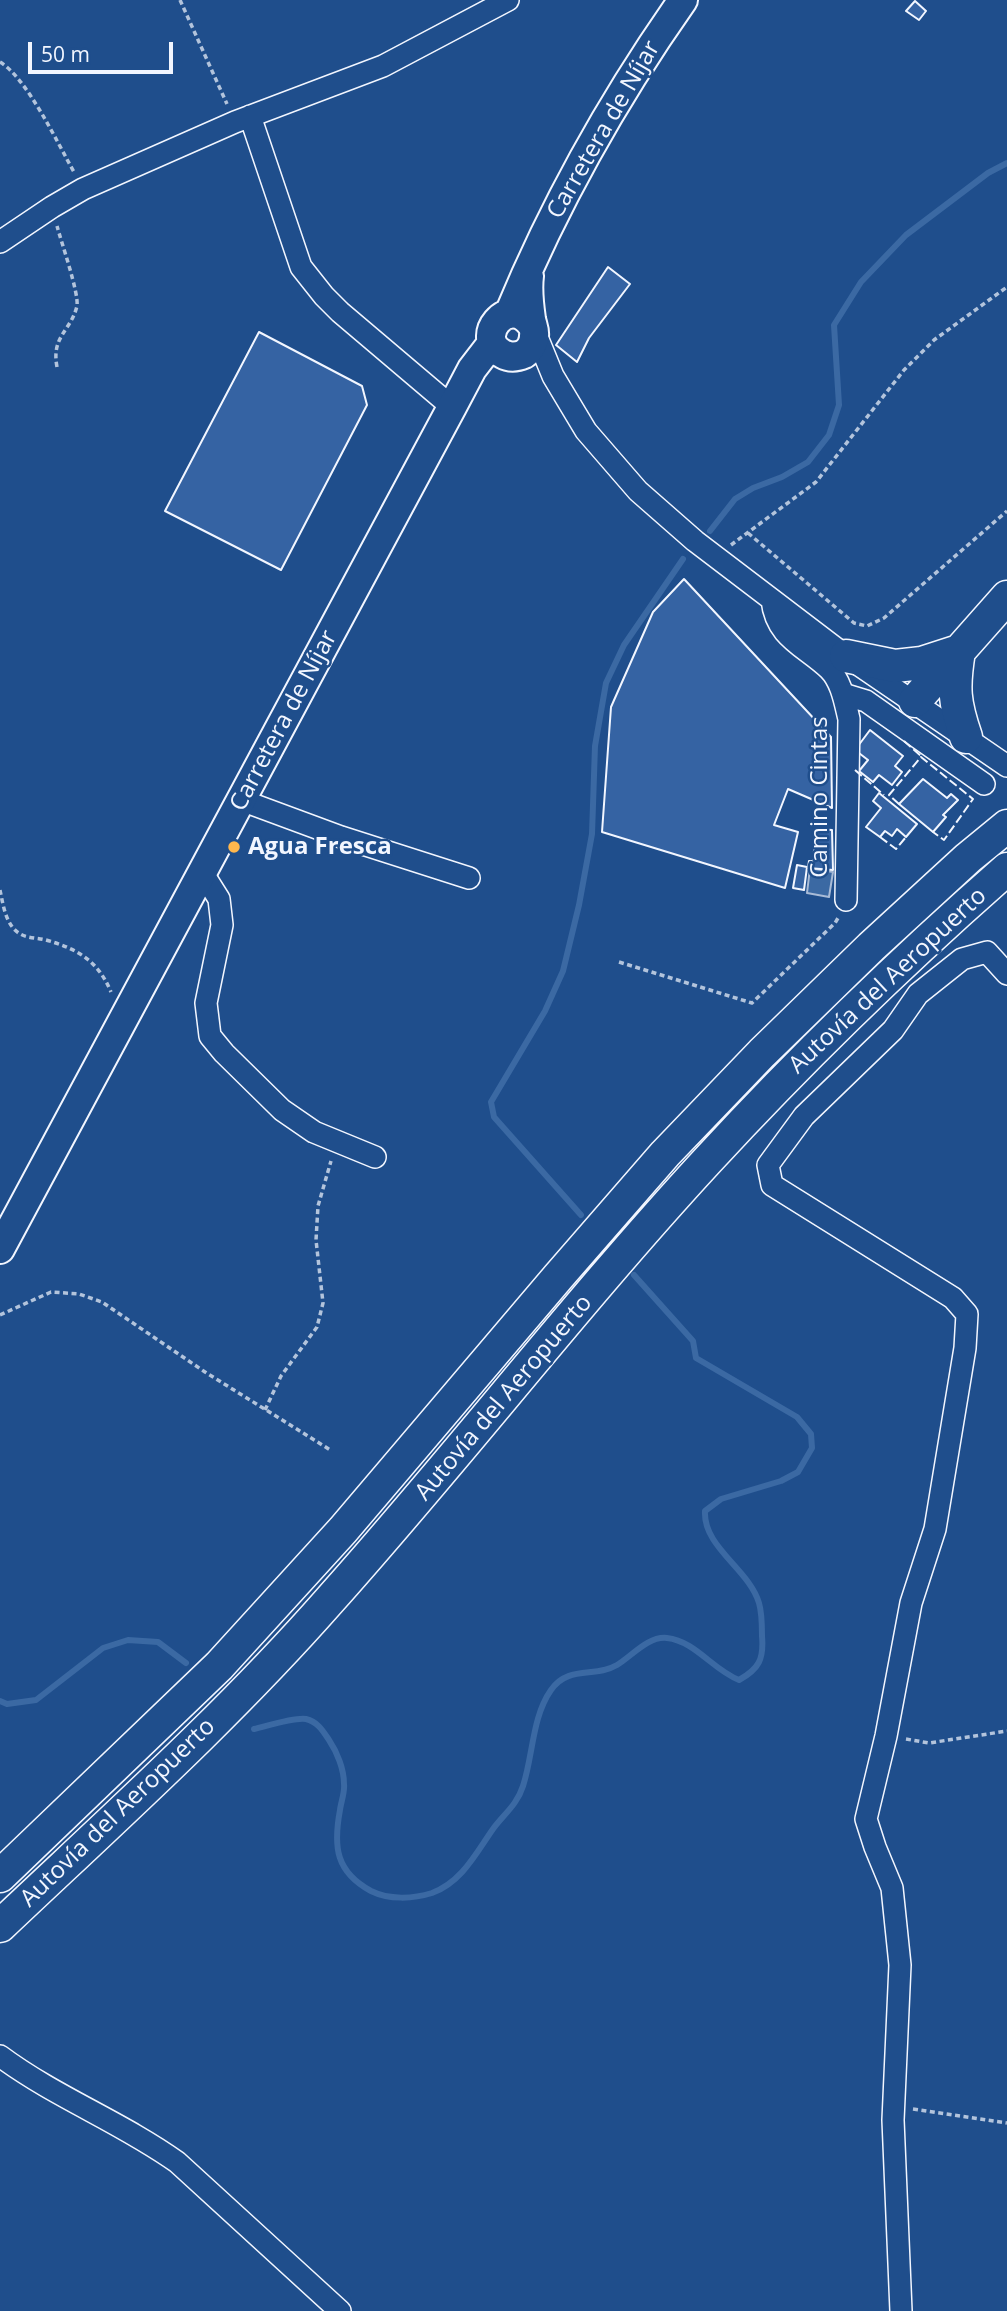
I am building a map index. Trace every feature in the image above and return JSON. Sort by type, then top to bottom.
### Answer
[{"type":"highway","points":[[915,701],[1007,597]]},
{"type":"highway","points":[[846,656],[895,666],[922,663],[959,651]]},
{"type":"highway","points":[[959,651],[955,680],[956,708],[965,737]]},
{"type":"highway","points":[[968,858],[1007,818]]},
{"type":"highway","name":"Autovía del Aeropuerto","points":[[0,1876],[228,1657],[343,1530],[656,1165],[733,1083],[871,947],[1007,826]]},
{"type":"highway","name":"Autovía del Aeropuerto","points":[[0,1926],[145,1790],[327,1604],[635,1242],[707,1161],[818,1044],[1007,869]]},
{"type":"main road","name":"Carretera de Níjar","points":[[0,1249],[472,369],[492,343],[500,354],[514,357],[524,332],[530,262],[607,116],[682,0]]},
{"type":"street","points":[[0,242],[83,189],[243,119],[383,66],[508,0]]},
{"type":"street","points":[[243,119],[301,267],[340,312],[452,407]]},
{"type":"street","points":[[524,332],[586,431],[638,491],[716,557],[846,656],[1007,766]]},
{"type":"street","name":"Camino Cintas","points":[[772,600],[780,626],[795,643],[831,671],[844,694],[849,719],[846,900]]},
{"type":"street","name":"Camino Cintas","points":[[844,694],[866,701],[984,784]]},
{"type":"street","points":[[241,800],[341,837],[469,878]]},
{"type":"street","points":[[202,872],[219,899],[222,925],[206,1003],[210,1036],[224,1054],[282,1110],[314,1132],[375,1157]]},
{"type":"street","points":[[901,2311],[894,2106],[900,1965],[892,1888],[866,1819],[886,1736],[911,1603],[935,1529],[965,1348],[967,1314],[953,1298],[772,1185],[768,1166],[804,1116],[893,1030],[918,994],[962,959],[987,952],[1007,974]]},
{"type":"street","points":[[0,2056],[21,2071],[152,2144],[177,2162],[340,2311]]},
{"type":"path","points":[[180,0],[243,119]]},
{"type":"path","points":[[0,62],[14,75],[35,106],[83,189]]},
{"type":"path","points":[[52,207],[78,303],[57,342],[54,355],[57,366]]},
{"type":"path","points":[[716,557],[816,482],[904,370],[934,340],[1007,287]]},
{"type":"path","points":[[748,533],[854,623],[867,626],[884,618],[912,596],[1007,511]]},
{"type":"path","points":[[0,890],[7,919],[16,931],[27,937],[46,940],[96,964],[118,1005],[127,1013]]},
{"type":"path","points":[[619,962],[752,1003],[835,923],[846,900]]},
{"type":"path","points":[[265,1410],[281,1376],[317,1327],[323,1303],[316,1240],[318,1206],[327,1170],[338,1142]]},
{"type":"path","points":[[0,1315],[51,1292],[79,1294],[102,1302],[205,1372],[332,1451]]},
{"type":"path","points":[[886,1736],[929,1743],[1007,1731]]},
{"type":"path","points":[[894,2106],[1007,2123]]},
{"type":"water","points":[[810,868],[833,872],[829,897],[807,893]]},
{"type":"building","points":[[915,1],[926,11],[919,20],[906,11]]},
{"type":"building","points":[[608,267],[630,284],[589,338],[577,362],[556,345]]},
{"type":"building","points":[[259,332],[362,386],[367,405],[281,570],[165,511]]},
{"type":"building","points":[[684,579],[831,737],[832,808],[788,789],[774,825],[798,832],[785,888],[602,832],[611,707],[653,612]]},
{"type":"building","points":[[870,730],[903,756],[895,766],[902,772],[892,785],[879,775],[873,782],[859,771],[868,760],[855,750]]},
{"type":"building","points":[[923,779],[947,798],[951,794],[958,800],[943,815],[946,817],[933,832],[899,804]]},
{"type":"building","points":[[879,793],[917,824],[906,837],[897,829],[892,836],[885,831],[880,837],[866,827],[881,808],[873,801]]},
{"type":"building","points":[[816,829],[832,830],[833,870],[808,868],[809,861],[813,861]]},
{"type":"building","points":[[797,865],[807,867],[804,890],[793,888]]},
{"type":"waterway","points":[[710,531],[735,499],[808,462],[829,435],[839,405],[834,325],[861,282],[906,235],[988,173],[1007,163]]},
{"type":"waterway","points":[[581,1215],[494,1117],[491,1102],[545,1011],[563,971],[592,834],[595,746],[606,683],[624,645],[683,559]]},
{"type":"waterway","points":[[254,1729],[301,1719],[310,1720],[320,1727],[335,1750],[343,1772],[344,1790],[337,1836],[344,1867],[350,1876],[371,1891],[401,1898],[432,1893],[452,1882],[510,1809],[523,1786],[540,1712],[551,1690],[565,1677],[609,1669],[647,1643],[660,1638],[686,1644],[739,1680],[756,1667],[762,1651],[759,1603],[746,1579],[711,1536],[705,1511],[721,1499],[781,1481],[798,1472],[812,1448],[811,1434],[797,1417],[696,1358],[693,1341],[634,1275]]},
{"type":"waterway","points":[[0,1701],[7,1704],[36,1700],[103,1648],[128,1640],[158,1642],[186,1663]]},
{"type":"fence","points":[[904,741],[921,756]]},
{"type":"fence","points":[[899,804],[889,795],[921,757],[973,799],[944,840],[933,832]]},
{"type":"fence","points":[[855,770],[884,795]]},
{"type":"fence","points":[[880,837],[896,849],[906,837]]},
{"type":"place","name":"Agua Fresca","points":[[234,847]]}]
